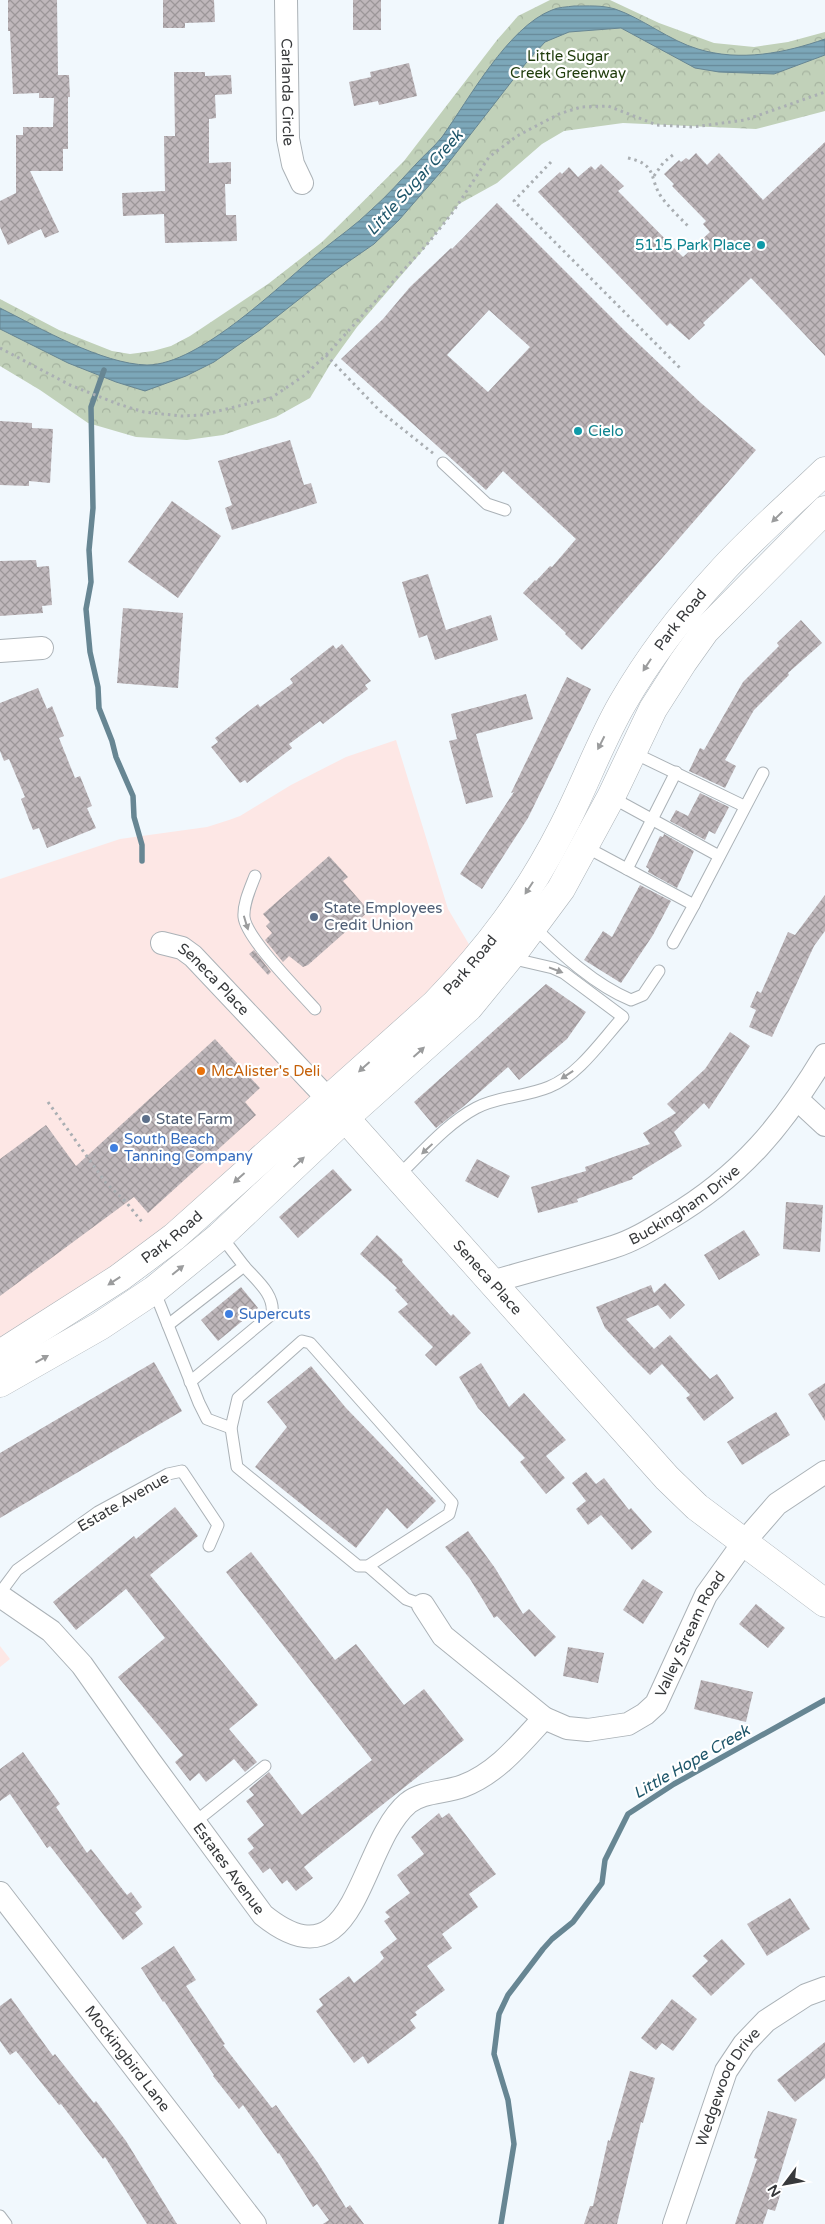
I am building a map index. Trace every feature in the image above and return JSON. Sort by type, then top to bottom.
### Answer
[{"type":"main road","name":"Park Road","points":[[0,1354],[119,1278],[469,1007],[510,958],[561,888],[611,797],[656,704],[705,631],[820,489]]},
{"type":"main road","name":"Park Road","points":[[0,1383],[100,1326],[154,1290],[220,1236],[473,964],[508,921],[538,874],[564,826],[599,748],[622,703],[678,620],[720,573],[820,489]]},
{"type":"main road","name":"Seneca Place","points":[[337,1109],[666,1478],[697,1507],[825,1603]]},
{"type":"street","name":"Carlanda Circle","points":[[286,0],[288,139],[293,164],[302,183]]},
{"type":"street","points":[[0,651],[42,648]]},
{"type":"street","name":"Seneca Place","points":[[162,943],[182,948],[193,956],[337,1109]]},
{"type":"street","name":"Buckingham Drive","points":[[492,1282],[614,1247],[653,1229],[684,1210],[729,1178],[762,1145],[798,1100],[825,1055]]},
{"type":"street","points":[[798,1100],[825,1124]]},
{"type":"street","name":"Valley Stream Road","points":[[423,1605],[443,1636],[544,1718],[567,1728],[588,1730],[628,1724],[645,1714],[656,1704],[691,1624],[706,1595],[744,1542],[778,1504],[825,1472]]},
{"type":"street","name":"Estates Avenue","points":[[0,1594],[51,1631],[82,1665],[263,1915],[280,1928],[300,1937],[316,1936],[333,1930],[344,1918],[384,1836],[409,1803],[424,1795],[463,1786],[477,1779],[505,1760],[544,1718]]},
{"type":"street","name":"Mockingbird Lane","points":[[0,1894],[255,2224]]},
{"type":"street","name":"Wedgewood Drive","points":[[674,2224],[726,2071],[744,2044],[766,2021],[806,1995],[825,1988]]},
{"type":"lane","points":[[444,463],[487,504],[505,510]]},
{"type":"lane","points":[[632,752],[744,806]]},
{"type":"lane","points":[[627,869],[676,772]]},
{"type":"lane","points":[[673,943],[744,806],[764,773]]},
{"type":"lane","points":[[611,797],[719,856]]},
{"type":"lane","points":[[584,846],[694,904]]},
{"type":"lane","points":[[255,876],[245,905],[245,925],[255,940],[315,1009]]},
{"type":"lane","points":[[533,926],[613,992],[631,1000],[643,995],[659,971]]},
{"type":"lane","points":[[398,1176],[460,1118],[476,1108],[498,1099],[550,1087],[574,1071],[623,1016],[564,973],[554,968],[510,958]]},
{"type":"lane","points":[[190,1382],[272,1314],[273,1305],[271,1297],[220,1236]]},
{"type":"lane","points":[[168,1325],[244,1266]]},
{"type":"lane","points":[[154,1290],[190,1382],[207,1418],[231,1428]]},
{"type":"lane","points":[[302,1341],[310,1343],[452,1503],[449,1514],[368,1566],[358,1566],[237,1466],[231,1428],[238,1398],[302,1341]]},
{"type":"lane","name":"Estate Avenue","points":[[0,1594],[17,1570],[98,1512],[168,1474],[182,1471],[218,1525],[210,1546]]},
{"type":"lane","points":[[368,1566],[406,1599],[423,1605]]},
{"type":"lane","points":[[195,1822],[265,1766]]},
{"type":"lane","points":[[0,2216],[6,2224]]},
{"type":"path","points":[[0,348],[70,385],[144,412],[192,416],[215,413],[279,394],[305,375],[326,355],[429,242],[453,212],[489,157],[504,144],[531,128],[570,110],[595,106],[615,108],[664,127],[716,125],[745,120],[825,92]]},
{"type":"path","points":[[654,176],[662,163],[674,154]]},
{"type":"path","points":[[628,158],[645,165],[654,176],[655,185],[661,196],[689,227]]},
{"type":"path","points":[[551,162],[514,201],[681,369]]},
{"type":"path","points":[[326,355],[380,411],[444,463]]},
{"type":"path","points":[[48,1102],[106,1183],[126,1202],[142,1222]]},
{"type":"shaded area","points":[[396,740],[448,909],[473,951],[176,1226],[0,1344],[0,879],[120,839],[207,827],[229,820],[240,816],[291,785],[346,757]]},
{"type":"shaded area","points":[[0,1646],[10,1659],[0,1667]]},
{"type":"green space","name":"Little Sugar Creek Greenway","points":[[550,0],[610,0],[659,23],[714,43],[754,47],[788,42],[825,32],[825,111],[756,129],[623,123],[564,131],[542,144],[497,183],[459,204],[423,250],[357,327],[331,363],[310,398],[276,417],[223,435],[187,440],[136,437],[88,423],[40,390],[0,366],[0,299],[59,330],[112,351],[130,354],[153,351],[171,346],[190,336],[268,284],[322,242],[404,161],[497,40],[518,16]]},
{"type":"water","name":"Little Sugar Creek","points":[[574,6],[600,6],[615,9],[688,45],[714,53],[746,55],[778,52],[825,39],[825,55],[774,74],[719,72],[695,68],[621,28],[569,32],[545,42],[526,63],[446,166],[399,220],[374,244],[335,271],[260,330],[214,362],[186,376],[145,391],[68,363],[0,329],[0,308],[72,344],[91,352],[129,363],[147,365],[168,361],[191,352],[239,320],[263,301],[383,199],[442,137],[491,66],[520,32],[536,19],[552,10]]},
{"type":"building","points":[[8,0],[57,0],[58,75],[69,75],[70,97],[68,97],[68,149],[63,149],[63,171],[30,171],[59,232],[45,238],[41,229],[8,245],[0,227],[0,201],[16,193],[16,135],[23,135],[23,127],[53,127],[54,98],[39,98],[39,93],[13,94],[10,31],[8,31]]},
{"type":"building","points":[[163,0],[214,0],[215,22],[185,23],[185,28],[163,28]]},
{"type":"building","points":[[353,0],[381,0],[381,30],[353,30]]},
{"type":"building","points":[[409,63],[417,96],[379,105],[378,101],[354,106],[349,82],[371,77],[370,72]]},
{"type":"building","points":[[174,72],[205,72],[205,76],[231,75],[232,94],[215,95],[216,118],[209,119],[209,163],[231,162],[231,184],[225,184],[226,215],[236,215],[237,241],[165,243],[164,214],[123,216],[122,193],[165,191],[164,136],[175,136]]},
{"type":"building","name":"5115 Park Place","points":[[825,142],[825,356],[751,278],[703,323],[705,325],[689,340],[670,323],[667,326],[538,192],[560,172],[562,174],[569,167],[578,177],[591,166],[595,170],[601,164],[624,186],[618,191],[683,257],[710,232],[703,224],[706,221],[672,186],[674,184],[664,174],[679,160],[681,162],[686,158],[689,160],[696,153],[707,165],[719,153],[763,200]]},
{"type":"building","name":"Cielo","points":[[497,203],[625,331],[701,403],[756,450],[582,650],[523,593],[550,566],[552,567],[576,539],[503,471],[486,490],[341,359],[383,319],[410,287],[452,249]],"holes":[[[489,310],[530,347],[488,392],[447,355]]]},
{"type":"building","points":[[0,421],[32,423],[32,428],[53,429],[50,483],[29,481],[29,486],[0,485]]},
{"type":"building","points":[[290,440],[304,485],[311,483],[317,503],[232,530],[225,508],[232,505],[218,461]]},
{"type":"building","points":[[172,501],[221,536],[178,598],[128,562]]},
{"type":"building","points":[[36,560],[37,567],[49,566],[52,605],[42,606],[43,613],[0,616],[0,561]]},
{"type":"building","points":[[428,574],[446,630],[491,615],[498,640],[435,660],[427,635],[419,638],[402,582]]},
{"type":"building","points":[[123,608],[183,613],[178,688],[117,683]]},
{"type":"building","points":[[801,620],[822,643],[788,673],[789,675],[754,710],[725,760],[736,766],[725,788],[689,771],[700,748],[704,750],[743,682],[779,646],[777,643]]},
{"type":"building","points":[[342,644],[371,681],[365,685],[368,689],[323,724],[320,721],[289,744],[292,748],[247,783],[245,780],[240,783],[211,747],[218,742],[215,738],[258,704],[260,707],[293,683],[290,679],[333,645],[336,649]]},
{"type":"building","points":[[567,677],[591,689],[528,818],[482,889],[460,874],[514,792],[511,793]]},
{"type":"building","points":[[38,688],[47,709],[52,706],[64,736],[59,738],[75,778],[80,776],[92,806],[87,808],[96,828],[47,848],[39,828],[33,830],[21,799],[25,797],[9,759],[4,761],[0,751],[0,703]]},
{"type":"building","points":[[526,694],[533,719],[476,734],[493,797],[466,804],[449,741],[457,739],[451,714]]},
{"type":"building","points":[[700,793],[729,807],[715,834],[709,831],[705,840],[670,821],[676,810],[688,816]]},
{"type":"building","points":[[664,834],[694,851],[677,888],[648,872],[649,869],[646,867],[660,836],[663,837]]},
{"type":"building","name":"State Employees Credit Union","points":[[329,856],[348,877],[343,881],[369,911],[308,965],[303,967],[289,956],[283,962],[265,940],[272,933],[266,926],[270,922],[263,914]]},
{"type":"building","points":[[640,885],[671,901],[653,935],[621,983],[584,960],[603,931],[612,937]]},
{"type":"building","points":[[825,895],[825,931],[814,946],[772,1037],[749,1027],[756,1010],[750,1007],[757,991],[761,993],[788,932],[795,935]]},
{"type":"building","points":[[254,950],[271,972],[268,975],[249,954]]},
{"type":"building","points":[[546,984],[586,1012],[567,1039],[519,1080],[508,1067],[436,1128],[414,1102]]},
{"type":"building","points":[[730,1032],[750,1046],[709,1109],[704,1103],[674,1132],[682,1146],[632,1177],[633,1179],[577,1199],[578,1202],[538,1213],[531,1187],[586,1171],[585,1167],[650,1144],[643,1133],[676,1113],[667,1104],[705,1069]]},
{"type":"building","points":[[215,1039],[260,1088],[245,1102],[256,1115],[148,1213],[134,1197],[0,1296],[0,1159],[46,1125],[76,1166]]},
{"type":"building","points":[[477,1159],[510,1176],[498,1198],[465,1181]]},
{"type":"building","points":[[333,1169],[352,1190],[298,1238],[279,1217]]},
{"type":"building","points":[[786,1202],[823,1205],[820,1252],[783,1249]]},
{"type":"building","points":[[744,1230],[760,1255],[719,1280],[704,1255]]},
{"type":"building","points":[[377,1235],[403,1260],[402,1262],[451,1316],[453,1314],[471,1333],[436,1366],[425,1355],[433,1347],[398,1312],[408,1304],[395,1290],[397,1288],[360,1254]]},
{"type":"building","points":[[665,1283],[685,1305],[670,1319],[658,1305],[626,1319],[654,1349],[670,1335],[710,1379],[717,1374],[734,1398],[704,1421],[686,1398],[690,1395],[662,1364],[650,1375],[605,1328],[596,1307],[651,1285],[654,1293]]},
{"type":"building","name":"Supercuts","points":[[241,1287],[258,1308],[218,1341],[201,1320]]},
{"type":"building","points":[[154,1362],[182,1411],[0,1518],[0,1453]]},
{"type":"building","points":[[481,1363],[509,1407],[524,1393],[566,1440],[546,1456],[565,1478],[546,1494],[520,1462],[525,1458],[478,1408],[459,1377]]},
{"type":"building","points":[[311,1366],[346,1408],[436,1501],[407,1529],[387,1508],[356,1548],[255,1467],[287,1427],[267,1402]]},
{"type":"building","points":[[825,1383],[825,1421],[808,1394]]},
{"type":"building","points":[[776,1412],[790,1435],[742,1465],[727,1442]]},
{"type":"building","points":[[586,1472],[596,1484],[604,1478],[629,1510],[631,1508],[652,1532],[632,1550],[601,1515],[588,1525],[576,1509],[586,1501],[572,1483]]},
{"type":"building","points":[[175,1507],[198,1536],[150,1575],[258,1705],[229,1729],[257,1762],[245,1772],[234,1759],[206,1782],[199,1773],[190,1781],[175,1762],[183,1755],[118,1677],[165,1638],[126,1589],[76,1630],[53,1602],[134,1536],[136,1539]]},
{"type":"building","points":[[468,1531],[495,1568],[523,1614],[529,1609],[556,1637],[535,1657],[497,1616],[494,1618],[470,1579],[445,1547]]},
{"type":"building","points":[[251,1552],[335,1660],[356,1644],[404,1705],[424,1689],[464,1740],[304,1867],[313,1878],[296,1891],[287,1880],[282,1884],[270,1868],[263,1873],[248,1853],[254,1848],[247,1839],[264,1825],[246,1801],[254,1795],[249,1789],[269,1772],[302,1815],[372,1760],[226,1572]]},
{"type":"building","points":[[643,1579],[663,1592],[643,1624],[623,1610]]},
{"type":"building","points":[[756,1604],[785,1628],[768,1648],[739,1624]]},
{"type":"building","points":[[568,1647],[604,1653],[598,1683],[563,1676]]},
{"type":"building","points":[[701,1680],[753,1692],[746,1722],[694,1709]]},
{"type":"building","points":[[23,1752],[60,1804],[56,1807],[87,1853],[91,1849],[127,1895],[131,1892],[142,1907],[135,1913],[143,1924],[123,1940],[50,1846],[47,1848],[10,1794],[0,1801],[0,1769]]},
{"type":"building","points":[[439,1813],[442,1818],[449,1813],[496,1874],[469,1894],[478,1907],[442,1934],[452,1948],[427,1966],[445,1990],[415,2012],[417,2015],[410,2020],[416,2028],[368,2064],[363,2056],[354,2063],[316,2011],[323,2005],[319,1999],[349,1976],[354,1983],[384,1958],[380,1952],[397,1939],[384,1921],[390,1917],[385,1912],[410,1893],[397,1875],[424,1854],[411,1837]]},
{"type":"building","points":[[790,1898],[810,1929],[767,1956],[747,1924]]},
{"type":"building","points":[[722,1939],[745,1964],[711,1996],[692,1976],[708,1961],[703,1956]]},
{"type":"building","points":[[174,1946],[196,1980],[186,1986],[225,2044],[223,2045],[272,2108],[276,2105],[318,2163],[346,2208],[350,2205],[364,2224],[323,2224],[329,2220],[317,2204],[313,2207],[279,2153],[243,2105],[239,2109],[213,2076],[141,1968]]},
{"type":"building","points":[[11,1998],[53,2056],[55,2054],[94,2103],[96,2101],[126,2141],[177,2224],[147,2224],[105,2157],[103,2159],[61,2104],[59,2105],[16,2051],[10,2055],[0,2041],[0,2006]]},
{"type":"building","points":[[672,1999],[697,2019],[673,2051],[662,2043],[656,2050],[641,2038]]},
{"type":"building","points":[[825,2042],[825,2078],[795,2102],[777,2080]]},
{"type":"building","points":[[630,2071],[655,2078],[643,2123],[641,2122],[617,2224],[584,2224],[590,2206],[593,2206],[608,2140],[610,2141]]},
{"type":"building","points":[[768,2111],[797,2119],[776,2187],[782,2189],[775,2211],[768,2209],[763,2224],[735,2224],[757,2159],[754,2158]]},
{"type":"waterway","points":[[104,370],[91,407],[93,508],[89,550],[91,582],[86,609],[90,652],[98,687],[99,708],[116,757],[133,796],[134,817],[142,845],[142,861]]},
{"type":"waterway","name":"Little Hope Creek","points":[[501,2224],[514,2144],[508,2100],[494,2054],[499,2014],[508,1995],[543,1949],[573,1922],[602,1883],[605,1860],[628,1814],[674,1784],[825,1700]]},
{"type":"place","name":"5115 Park Place","points":[[761,245]]},
{"type":"place","name":"Cielo","points":[[578,431]]},
{"type":"place","name":"State Employees Credit Union","points":[[314,917]]},
{"type":"place","name":"McAlister's Deli","points":[[201,1071]]},
{"type":"place","name":"State Farm","points":[[146,1119]]},
{"type":"place","name":"South Beach Tanning Company","points":[[114,1148]]},
{"type":"place","name":"Supercuts","points":[[229,1314]]}]
